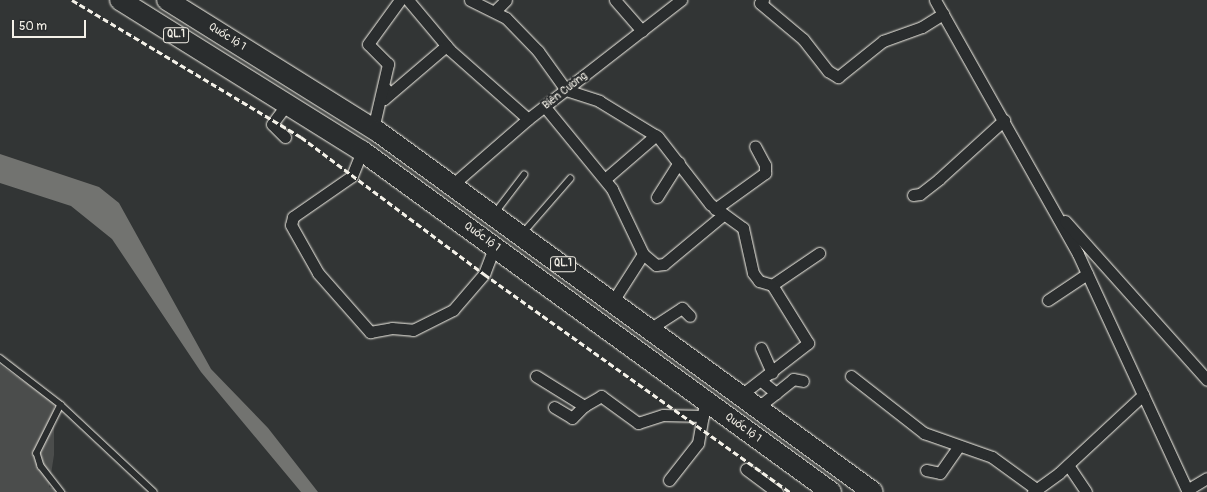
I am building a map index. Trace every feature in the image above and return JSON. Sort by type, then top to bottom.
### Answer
[{"type":"highway","name":"Quốc lộ 1","points":[[120,0],[362,151],[495,246],[704,408],[831,492]]},
{"type":"highway","name":"Quốc lộ 1","points":[[180,3],[245,48],[373,129],[452,184],[613,300],[873,492]]},
{"type":"highway","points":[[233,70],[245,48]]},
{"type":"street","points":[[373,129],[388,67],[368,44],[400,0]]},
{"type":"street","points":[[408,0],[446,46],[528,119]]},
{"type":"street","points":[[470,0],[496,10],[530,40],[566,90],[599,101],[656,135],[719,212],[746,232],[755,277],[772,285],[809,340],[802,351],[741,395]]},
{"type":"street","points":[[496,10],[506,0]]},
{"type":"street","points":[[616,0],[642,31]]},
{"type":"street","name":"Biên Cương","points":[[452,184],[528,119],[682,0]]},
{"type":"street","points":[[935,0],[1004,120],[1087,274],[1188,491],[1207,478]]},
{"type":"street","points":[[759,1],[803,39],[828,71],[838,77],[883,41],[922,27],[943,14]]},
{"type":"street","points":[[392,69],[384,100],[446,46]]},
{"type":"street","points":[[285,137],[272,124],[287,104]]},
{"type":"street","points":[[545,107],[605,179],[643,254],[656,265],[664,264],[719,212],[765,173],[756,146]]},
{"type":"street","points":[[913,195],[920,194],[939,179],[1004,120]]},
{"type":"street","points":[[605,179],[656,135]]},
{"type":"street","points":[[362,151],[352,176],[293,217],[291,225],[318,273],[370,332],[397,328],[413,330],[453,310],[484,274],[495,246]]},
{"type":"street","points":[[657,196],[679,162]]},
{"type":"street","points":[[1051,206],[1207,380]]},
{"type":"street","points":[[613,300],[643,254]]},
{"type":"street","points":[[772,285],[819,254]]},
{"type":"street","points":[[1048,300],[1087,274]]},
{"type":"street","points":[[651,328],[682,308],[690,316]]},
{"type":"street","points":[[761,348],[772,373]]},
{"type":"street","points":[[536,376],[584,406]]},
{"type":"street","points":[[851,376],[919,430],[992,457],[1035,490],[1068,465],[1143,394]]},
{"type":"street","points":[[758,407],[793,379],[803,381]]},
{"type":"street","points":[[761,381],[776,393]]},
{"type":"street","points":[[554,407],[572,418],[584,406],[601,396],[638,423],[663,415],[704,408],[698,443],[669,480]]},
{"type":"street","points":[[926,470],[940,473],[959,446]]},
{"type":"street","points":[[1068,465],[1086,492]]},
{"type":"street","points":[[746,469],[777,492]]},
{"type":"lane","points":[[494,215],[524,175]]},
{"type":"lane","points":[[521,234],[570,179]]},
{"type":"lane","points":[[0,358],[61,405],[154,492]]},
{"type":"lane","points":[[61,405],[37,453],[41,466],[61,492]]},
{"type":"shaded area","points":[[0,154],[99,187],[119,203],[211,369],[268,428],[318,492],[301,492],[201,372],[112,239],[71,206],[0,183]]},
{"type":"shaded area","points":[[0,365],[54,402],[54,455],[49,487],[69,492],[0,492]]},
{"type":"railway","points":[[72,0],[301,137],[484,274],[790,492]]}]
